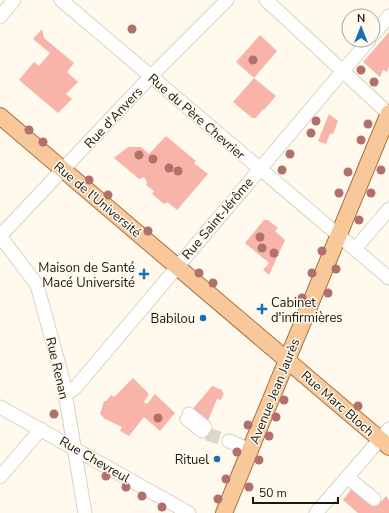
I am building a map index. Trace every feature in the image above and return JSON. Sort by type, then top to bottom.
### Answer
[{"type":"main road","name":"Avenue Jean Jaurès","points":[[224,513],[389,114]]},
{"type":"main road","name":"Rue de l'Université","points":[[1,119],[287,359]]},
{"type":"main road","name":"Rue Marc Bloch","points":[[287,359],[386,439]]},
{"type":"street","points":[[0,17],[14,0]]},
{"type":"street","name":"Rue du Père Chevrier","points":[[61,0],[389,278]]},
{"type":"street","name":"Rue d'Anvers","points":[[0,236],[151,76],[227,0]]},
{"type":"street","points":[[266,0],[389,114]]},
{"type":"street","points":[[381,26],[389,16]]},
{"type":"street","name":"Rue Saint-Jérôme","points":[[65,395],[75,388],[362,48]]},
{"type":"street","points":[[355,249],[389,209]]},
{"type":"street","name":"Rue Renan","points":[[0,236],[37,285],[65,395],[85,513]]},
{"type":"street","name":"Rue Chevreul","points":[[0,407],[189,513]]},
{"type":"street","points":[[188,416],[205,432]]},
{"type":"street","points":[[0,478],[41,429]]},
{"type":"street","points":[[316,513],[347,477],[386,439]]},
{"type":"street","points":[[229,441],[250,450]]},
{"type":"street","points":[[347,477],[374,499]]},
{"type":"shaded area","points":[[42,29],[44,38],[74,63],[67,72],[78,82],[66,94],[72,99],[58,113],[19,80],[34,62],[39,66],[50,53],[33,39]]},
{"type":"shaded area","points":[[389,32],[389,66],[387,72],[383,70],[380,77],[363,62],[375,48],[381,48],[381,41]]},
{"type":"shaded area","points":[[260,35],[277,51],[254,78],[236,62]]},
{"type":"shaded area","points":[[254,78],[276,96],[256,118],[252,118],[233,102]]},
{"type":"shaded area","points":[[329,114],[338,121],[333,134],[330,134],[326,144],[318,141]]},
{"type":"shaded area","points":[[166,136],[196,161],[194,163],[208,174],[177,210],[167,202],[164,204],[152,194],[154,191],[146,185],[147,182],[144,177],[139,179],[114,158],[128,147],[141,147],[149,154]]},
{"type":"shaded area","points":[[264,220],[268,220],[278,228],[275,231],[285,240],[269,275],[263,270],[269,263],[245,243]]},
{"type":"shaded area","points":[[133,378],[149,394],[144,402],[147,404],[155,394],[175,413],[160,431],[144,417],[129,436],[120,431],[122,427],[105,419],[100,414],[104,401],[106,401],[111,395],[114,397]]},
{"type":"shaded area","points":[[212,386],[222,390],[224,393],[221,400],[217,399],[208,421],[191,411]]},
{"type":"shaded area","points":[[353,487],[377,506],[386,496],[389,500],[389,513],[358,513],[343,500]]},
{"type":"tunnel","points":[[207,434],[229,441]]},
{"type":"place","name":"Maison de Santé Macé Université","points":[[144,274]]},
{"type":"place","name":"Cabinet d'infirmières","points":[[262,309]]},
{"type":"place","name":"Babilou","points":[[203,318]]},
{"type":"place","name":"Rituel","points":[[217,459]]}]
